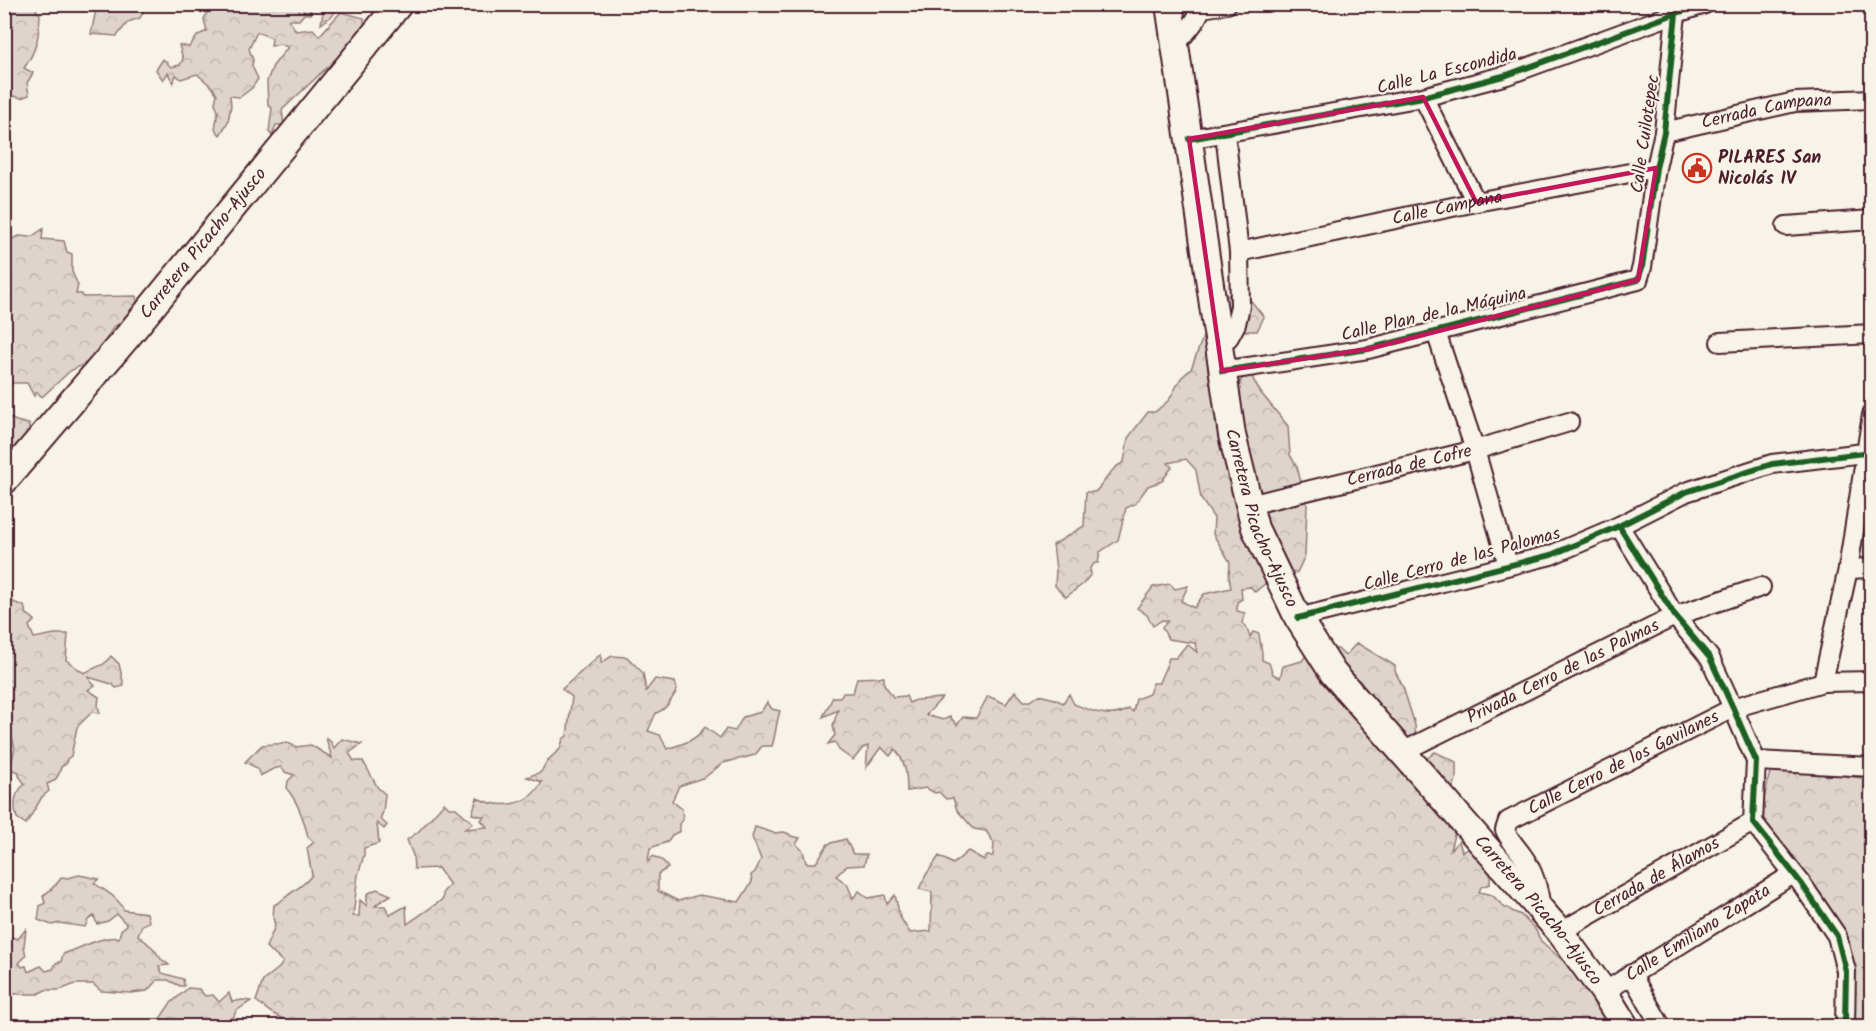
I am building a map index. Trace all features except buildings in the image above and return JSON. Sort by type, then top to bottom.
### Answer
[{"type":"main road","name":"Carretera Picacho-Ajusco","points":[[4,481],[128,337],[399,4]]},
{"type":"main road","name":"Carretera Picacho-Ajusco","points":[[1170,4],[1232,435],[1255,528],[1298,618],[1333,673],[1560,932],[1604,992],[1625,1026]]},
{"type":"street","points":[[1175,45],[1195,21],[1202,6],[1227,4]]},
{"type":"street","name":"Calle La Escondida","points":[[1189,139],[1423,97],[1507,75],[1677,9],[1705,4]]},
{"type":"street","name":"Calle Cuilotepec","points":[[1642,267],[1656,168],[1664,132],[1677,9]]},
{"type":"street","points":[[1423,97],[1476,202]]},
{"type":"street","name":"Cerrada Campana","points":[[1664,132],[1795,102],[1872,99]]},
{"type":"street","points":[[1220,359],[1236,324],[1240,306],[1239,252],[1225,133]]},
{"type":"street","name":"Calle Campana","points":[[1239,252],[1476,202],[1656,168]]},
{"type":"street","points":[[1786,226],[1872,220]]},
{"type":"street","name":"Calle Plan de la Máquina","points":[[1220,359],[1368,348],[1623,285],[1638,280],[1642,267]]},
{"type":"street","points":[[1436,332],[1475,450],[1508,565]]},
{"type":"street","points":[[1720,342],[1872,334]]},
{"type":"street","points":[[1823,682],[1848,569],[1872,415]]},
{"type":"street","name":"Cerrada de Cofre","points":[[1249,505],[1475,450],[1569,422]]},
{"type":"street","name":"Calle Cerro de las Palomas","points":[[1298,618],[1551,555],[1619,526],[1686,492],[1772,464],[1868,452]]},
{"type":"street","points":[[1619,526],[1675,616],[1710,658],[1733,708],[1756,761],[1753,822],[1837,936],[1846,971],[1845,1026]]},
{"type":"street","points":[[1848,569],[1872,568]]},
{"type":"street","name":"Privada Cerro de las Palmas","points":[[1402,752],[1675,616],[1761,587]]},
{"type":"street","name":"Calle Cerro de los Gavilanes","points":[[1542,911],[1540,893],[1533,873],[1505,830],[1508,821],[1733,708],[1823,682],[1872,681]]},
{"type":"street","points":[[1756,761],[1872,767]]},
{"type":"street","name":"Cerrada de Álamos","points":[[1560,932],[1753,822]]},
{"type":"street","name":"Calle Emiliano Zapata","points":[[1604,992],[1793,874]]},
{"type":"street","points":[[1631,974],[1661,1026]]},
{"type":"highlighted area","points":[[1423,97],[1476,202],[1656,168],[1638,280],[1368,349],[1222,371],[1189,139]]},
{"type":"green space","points":[[5,4],[38,5],[36,11],[40,14],[36,42],[32,55],[24,68],[33,73],[27,83],[29,95],[21,98],[14,96],[5,109]]},
{"type":"green space","points":[[97,4],[147,5],[140,18],[128,22],[117,36],[91,34]]},
{"type":"green space","points":[[208,5],[315,5],[310,7],[311,14],[304,14],[299,20],[289,20],[296,31],[313,29],[319,36],[341,12],[364,18],[366,40],[343,59],[336,59],[282,110],[284,125],[276,125],[272,136],[269,132],[272,108],[268,105],[267,81],[273,66],[288,47],[280,44],[271,46],[272,38],[257,32],[249,49],[253,60],[252,66],[258,79],[252,88],[240,97],[230,96],[228,122],[220,135],[215,129],[218,111],[215,103],[217,94],[212,87],[197,74],[181,79],[176,75],[173,83],[168,73],[163,80],[156,70],[163,59],[171,67],[180,65],[183,59],[179,45],[189,47],[198,35],[207,31],[204,19]]},
{"type":"green space","points":[[315,5],[349,5],[337,8],[333,15],[321,24],[324,6]]},
{"type":"green space","points":[[43,229],[42,239],[64,241],[67,252],[72,254],[72,272],[78,285],[76,294],[82,294],[83,297],[136,296],[138,309],[131,318],[113,327],[99,353],[88,362],[70,371],[42,397],[37,392],[34,396],[27,383],[5,383],[4,253],[5,241],[19,236],[31,237]]},
{"type":"green space","points":[[1235,289],[1248,297],[1264,317],[1257,331],[1227,331],[1236,376],[1240,383],[1246,369],[1253,369],[1253,379],[1261,393],[1288,426],[1290,455],[1297,467],[1307,505],[1305,555],[1297,573],[1288,571],[1271,576],[1255,592],[1251,587],[1241,588],[1242,599],[1237,602],[1237,611],[1245,613],[1242,623],[1246,626],[1250,637],[1253,632],[1259,634],[1262,660],[1269,663],[1273,674],[1280,678],[1283,666],[1302,661],[1312,647],[1338,649],[1345,656],[1357,643],[1395,666],[1415,725],[1416,740],[1408,756],[1424,761],[1435,752],[1456,762],[1456,779],[1452,791],[1466,829],[1454,835],[1450,850],[1459,841],[1462,852],[1470,847],[1490,871],[1490,884],[1481,887],[1479,892],[1492,895],[1505,908],[1521,915],[1535,929],[1541,941],[1562,960],[1570,964],[1630,1026],[294,1026],[256,1001],[263,981],[283,962],[266,947],[275,926],[274,905],[304,884],[312,875],[307,848],[314,842],[308,837],[300,812],[287,789],[288,781],[294,775],[285,772],[281,767],[260,776],[257,768],[245,762],[262,745],[288,743],[296,747],[311,745],[332,758],[326,738],[334,748],[342,739],[362,744],[349,753],[354,761],[363,761],[378,788],[385,794],[380,819],[387,825],[384,829],[377,823],[379,843],[364,848],[353,916],[359,916],[360,900],[367,906],[367,894],[377,889],[391,895],[375,906],[385,906],[390,915],[406,906],[407,924],[443,899],[443,892],[450,885],[438,868],[414,869],[413,855],[407,840],[419,831],[444,803],[449,808],[456,808],[473,823],[465,829],[487,827],[481,820],[484,817],[472,814],[477,798],[495,804],[513,804],[529,797],[542,782],[527,777],[541,772],[547,761],[560,749],[563,739],[567,736],[572,697],[562,689],[601,654],[601,663],[612,656],[627,657],[643,673],[646,691],[655,679],[675,682],[677,690],[666,707],[656,713],[648,731],[660,735],[667,749],[693,739],[705,727],[720,738],[726,729],[735,731],[743,717],[761,712],[767,702],[772,709],[780,711],[772,746],[762,746],[755,755],[723,763],[705,777],[679,786],[672,801],[682,809],[683,820],[679,824],[680,831],[672,835],[667,842],[650,848],[648,862],[653,856],[663,861],[668,868],[658,874],[658,891],[678,901],[699,895],[739,902],[752,882],[751,875],[755,872],[761,859],[752,837],[755,827],[774,833],[784,832],[800,838],[796,844],[803,851],[806,863],[816,863],[828,844],[846,839],[853,854],[867,854],[864,865],[847,866],[836,876],[847,884],[853,898],[859,891],[868,898],[885,895],[887,904],[895,895],[900,917],[910,933],[931,931],[932,892],[919,889],[939,856],[953,864],[968,851],[984,860],[987,856],[993,856],[994,843],[986,831],[974,829],[957,810],[953,798],[946,799],[939,792],[935,793],[926,788],[907,791],[905,769],[895,749],[890,756],[881,747],[866,768],[868,746],[863,748],[853,760],[839,750],[835,742],[828,744],[835,735],[833,725],[838,710],[823,717],[833,697],[840,697],[843,693],[853,693],[857,678],[884,677],[884,684],[893,697],[906,696],[909,703],[916,700],[942,698],[926,715],[943,720],[950,717],[957,725],[963,717],[976,718],[988,696],[1006,704],[1015,691],[1024,701],[1031,701],[1039,695],[1063,703],[1069,694],[1074,704],[1095,712],[1115,714],[1129,709],[1133,712],[1136,699],[1149,694],[1153,683],[1159,683],[1169,658],[1176,658],[1187,644],[1197,652],[1195,643],[1168,639],[1162,627],[1168,621],[1162,620],[1153,626],[1147,615],[1137,608],[1153,587],[1170,584],[1175,589],[1188,586],[1181,601],[1194,608],[1204,594],[1231,588],[1230,562],[1213,534],[1214,518],[1201,499],[1196,470],[1186,459],[1168,463],[1172,467],[1162,481],[1148,486],[1135,504],[1126,508],[1118,540],[1100,552],[1098,563],[1090,568],[1091,574],[1083,584],[1066,597],[1055,586],[1056,569],[1053,545],[1084,526],[1086,492],[1095,492],[1111,472],[1124,462],[1128,438],[1148,412],[1155,412],[1169,400],[1181,378],[1191,369],[1206,329],[1222,301]]},
{"type":"green space","points":[[4,415],[29,424],[29,431],[35,441],[18,454],[5,453]]},
{"type":"green space","points":[[6,592],[13,602],[24,606],[26,613],[35,620],[29,626],[34,638],[68,634],[66,660],[84,673],[104,664],[111,656],[119,664],[124,686],[116,688],[112,684],[88,677],[95,685],[88,690],[99,697],[100,713],[92,712],[77,727],[71,756],[61,767],[57,778],[47,784],[49,791],[42,797],[26,824],[17,818],[15,804],[25,784],[19,772],[10,769],[15,748],[9,728],[5,727],[4,593]]},
{"type":"green space","points":[[1771,767],[1871,779],[1871,1026],[1850,1026],[1841,933],[1759,821]]},
{"type":"green space","points":[[79,875],[99,879],[94,883],[115,898],[124,910],[147,913],[149,922],[142,925],[138,935],[169,965],[159,966],[162,973],[183,979],[184,986],[168,980],[157,980],[147,991],[131,993],[101,991],[93,984],[75,984],[60,990],[45,990],[38,994],[5,994],[5,964],[10,959],[5,959],[5,935],[18,939],[26,929],[24,946],[26,956],[19,963],[22,967],[26,966],[28,972],[41,966],[46,971],[53,969],[56,963],[61,962],[63,954],[98,940],[119,938],[121,930],[127,925],[117,914],[108,921],[97,924],[94,916],[88,920],[85,927],[59,923],[52,925],[38,920],[40,906],[45,903],[43,896],[62,877]]},
{"type":"green space","points":[[188,988],[199,989],[205,996],[213,995],[219,1002],[229,993],[232,1002],[251,1001],[236,1011],[230,1026],[159,1026],[157,1023],[170,1004]]},
{"type":"cycle path","points":[[1222,371],[1368,349],[1638,280],[1664,132],[1677,4]]},
{"type":"cycle path","points":[[1189,139],[1423,97],[1507,75],[1705,4]]},
{"type":"cycle path","points":[[1298,618],[1551,555],[1619,526],[1686,492],[1772,464],[1872,452]]},
{"type":"cycle path","points":[[1619,526],[1675,616],[1710,658],[1733,708],[1756,761],[1753,822],[1801,883],[1837,936],[1846,971],[1845,1026]]},
{"type":"place","name":"PILARES San Nicolás IV","points":[[1697,168]]}]
